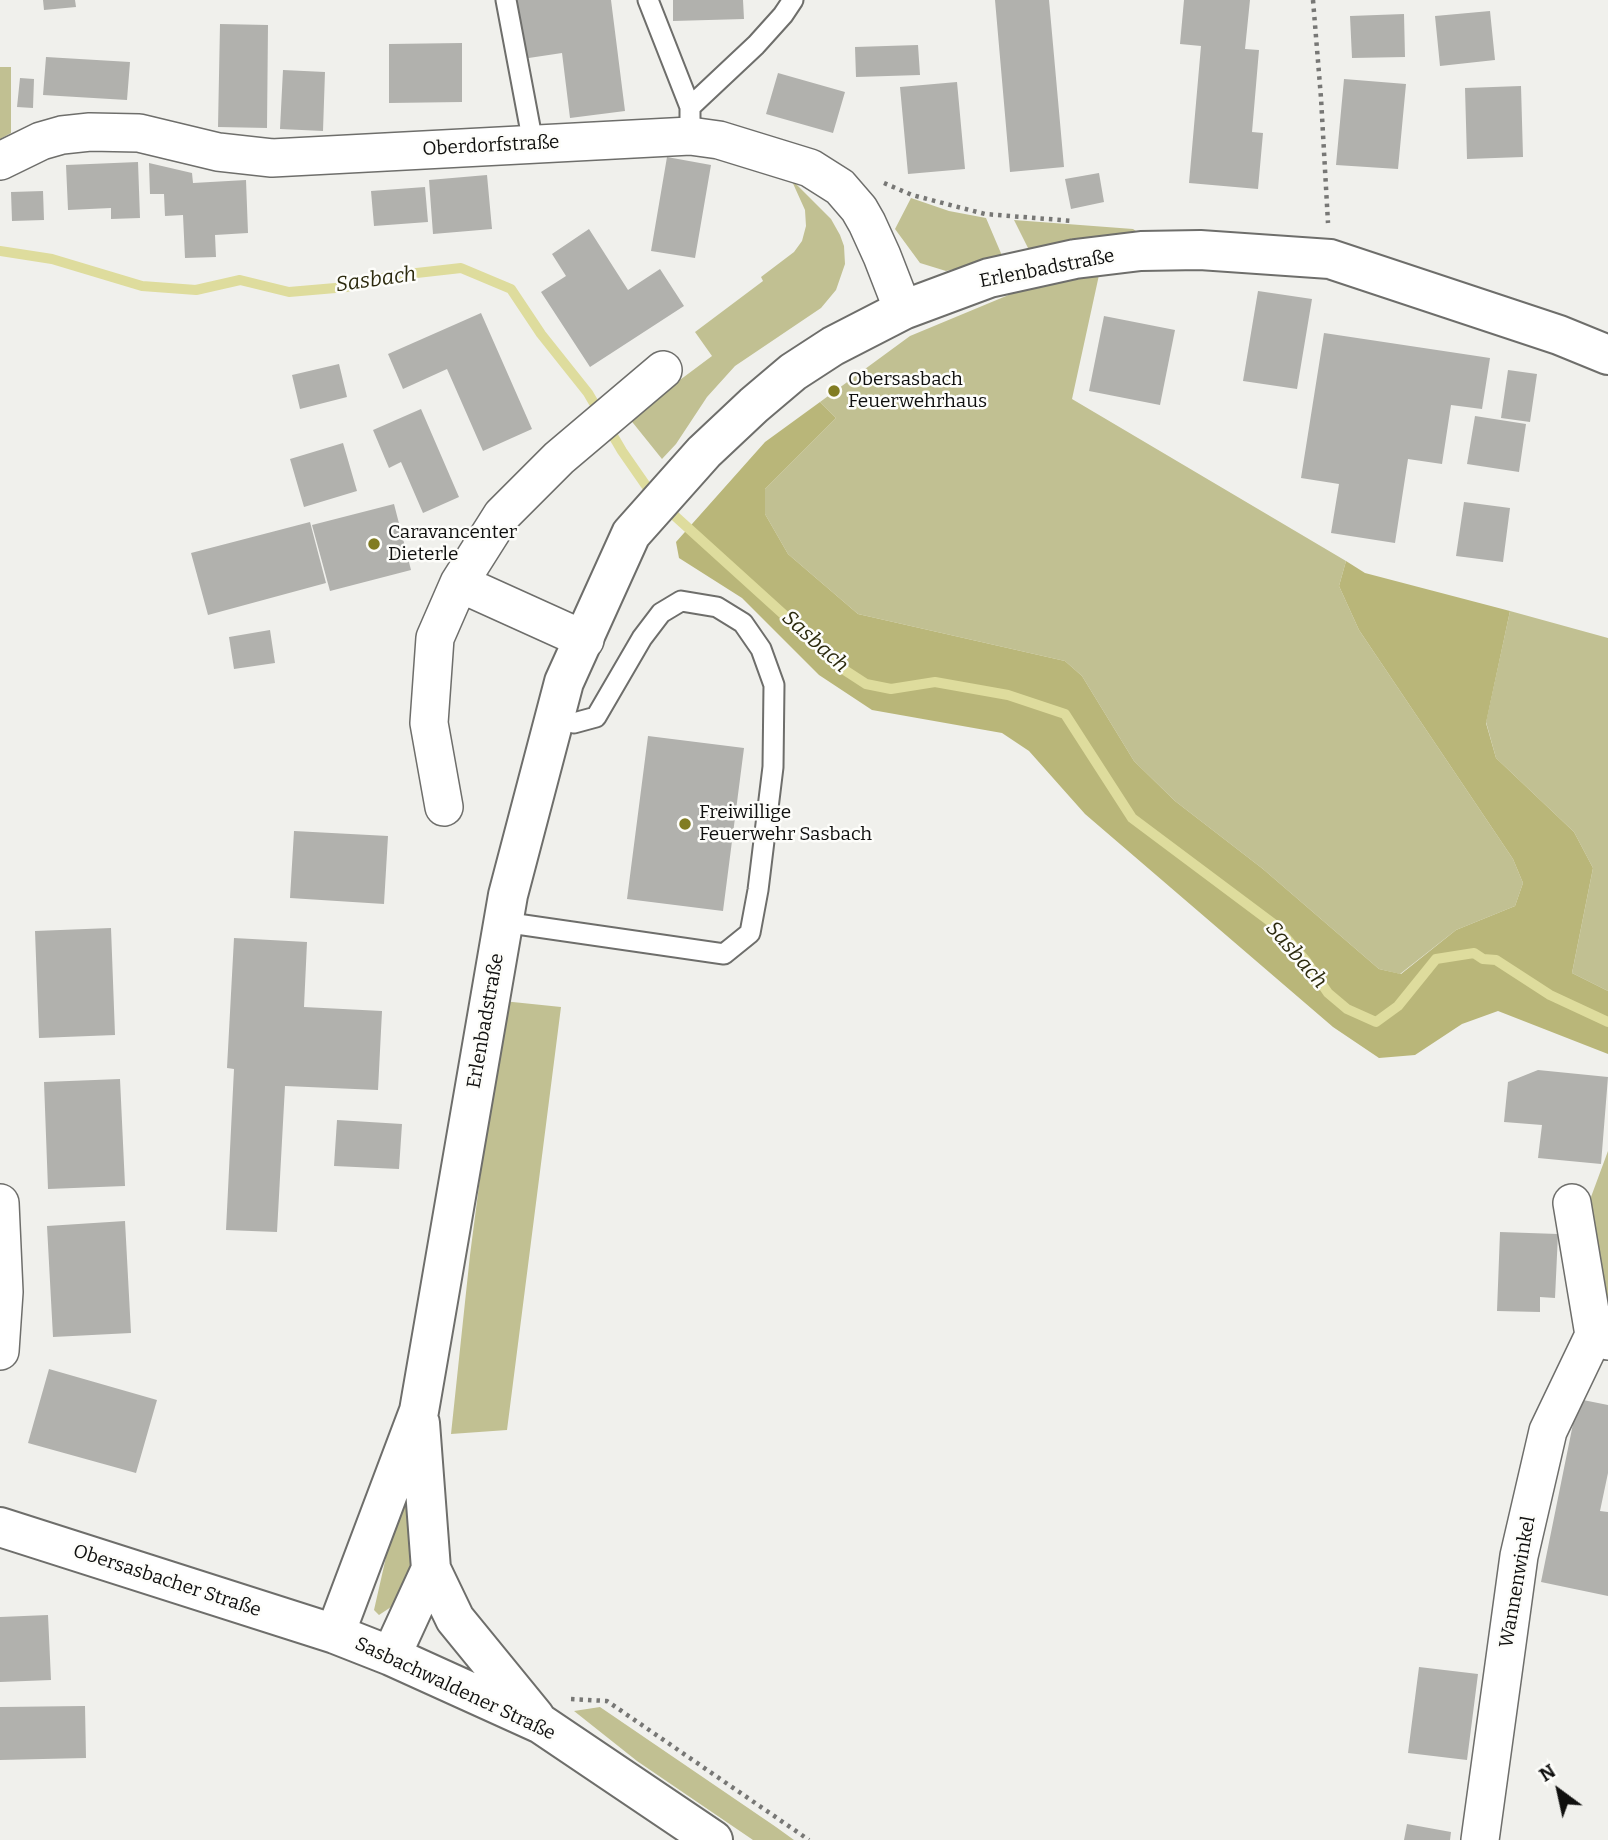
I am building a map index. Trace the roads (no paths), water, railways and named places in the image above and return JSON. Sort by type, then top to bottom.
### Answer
[{"type":"street","name":"Oberdorfstraße","points":[[0,161],[41,141],[62,135],[90,132],[139,133],[218,152],[272,158],[533,143],[690,122],[739,145],[810,167],[840,187],[867,223],[883,256],[903,310]]},
{"type":"street","name":"Erlenbadstraße","points":[[335,1634],[419,1411],[508,895],[565,682],[631,534],[672,485],[754,405],[793,372],[833,346],[903,310],[989,278],[1076,259],[1140,251],[1200,250],[1330,259],[1559,335],[1608,355]]},
{"type":"street","points":[[444,807],[429,723],[435,638],[459,583],[502,515],[559,458],[663,370]]},
{"type":"street","points":[[459,583],[585,640]]},
{"type":"street","points":[[0,1203],[5,1292],[0,1352]]},
{"type":"street","name":"Wannenwinkel","points":[[1480,1840],[1519,1556],[1548,1431],[1601,1338],[1572,1203]]},
{"type":"street","name":"Erlenbadstraße","points":[[419,1411],[431,1569],[455,1619],[541,1724]]},
{"type":"street","name":"Obersasbacher Straße","points":[[0,1527],[335,1634]]},
{"type":"street","name":"Erlenbadstraße","points":[[391,1656],[431,1569]]},
{"type":"street","name":"Sasbachwaldener Straße","points":[[335,1634],[391,1656],[541,1724],[713,1840]]},
{"type":"lane","points":[[506,0],[533,143]]},
{"type":"lane","points":[[649,0],[690,122]]},
{"type":"lane","points":[[690,122],[793,0]]},
{"type":"lane","points":[[503,922],[724,954],[750,933],[773,766],[774,685],[761,649],[743,623],[717,607],[681,601],[662,613],[642,638],[596,717],[574,723],[555,719]]},
{"type":"waterway","name":"Sasbach","points":[[0,251],[52,259],[142,286],[196,290],[240,280],[289,292],[347,287],[390,276],[461,268],[511,289],[541,334],[588,393],[647,487],[676,517],[846,671],[866,684],[891,689],[935,682],[1008,695],[1065,714],[1132,818],[1275,925],[1306,961],[1328,993],[1347,1009],[1376,1022],[1398,1006],[1436,959],[1474,953],[1483,959],[1496,960],[1550,995],[1608,1022]]},
{"type":"place","name":"Obersasbach Feuerwehrhaus","points":[[834,391]]},
{"type":"place","name":"Caravancenter Dieterle","points":[[374,544]]},
{"type":"place","name":"Freiwillige Feuerwehr Sasbach","points":[[685,824]]}]
